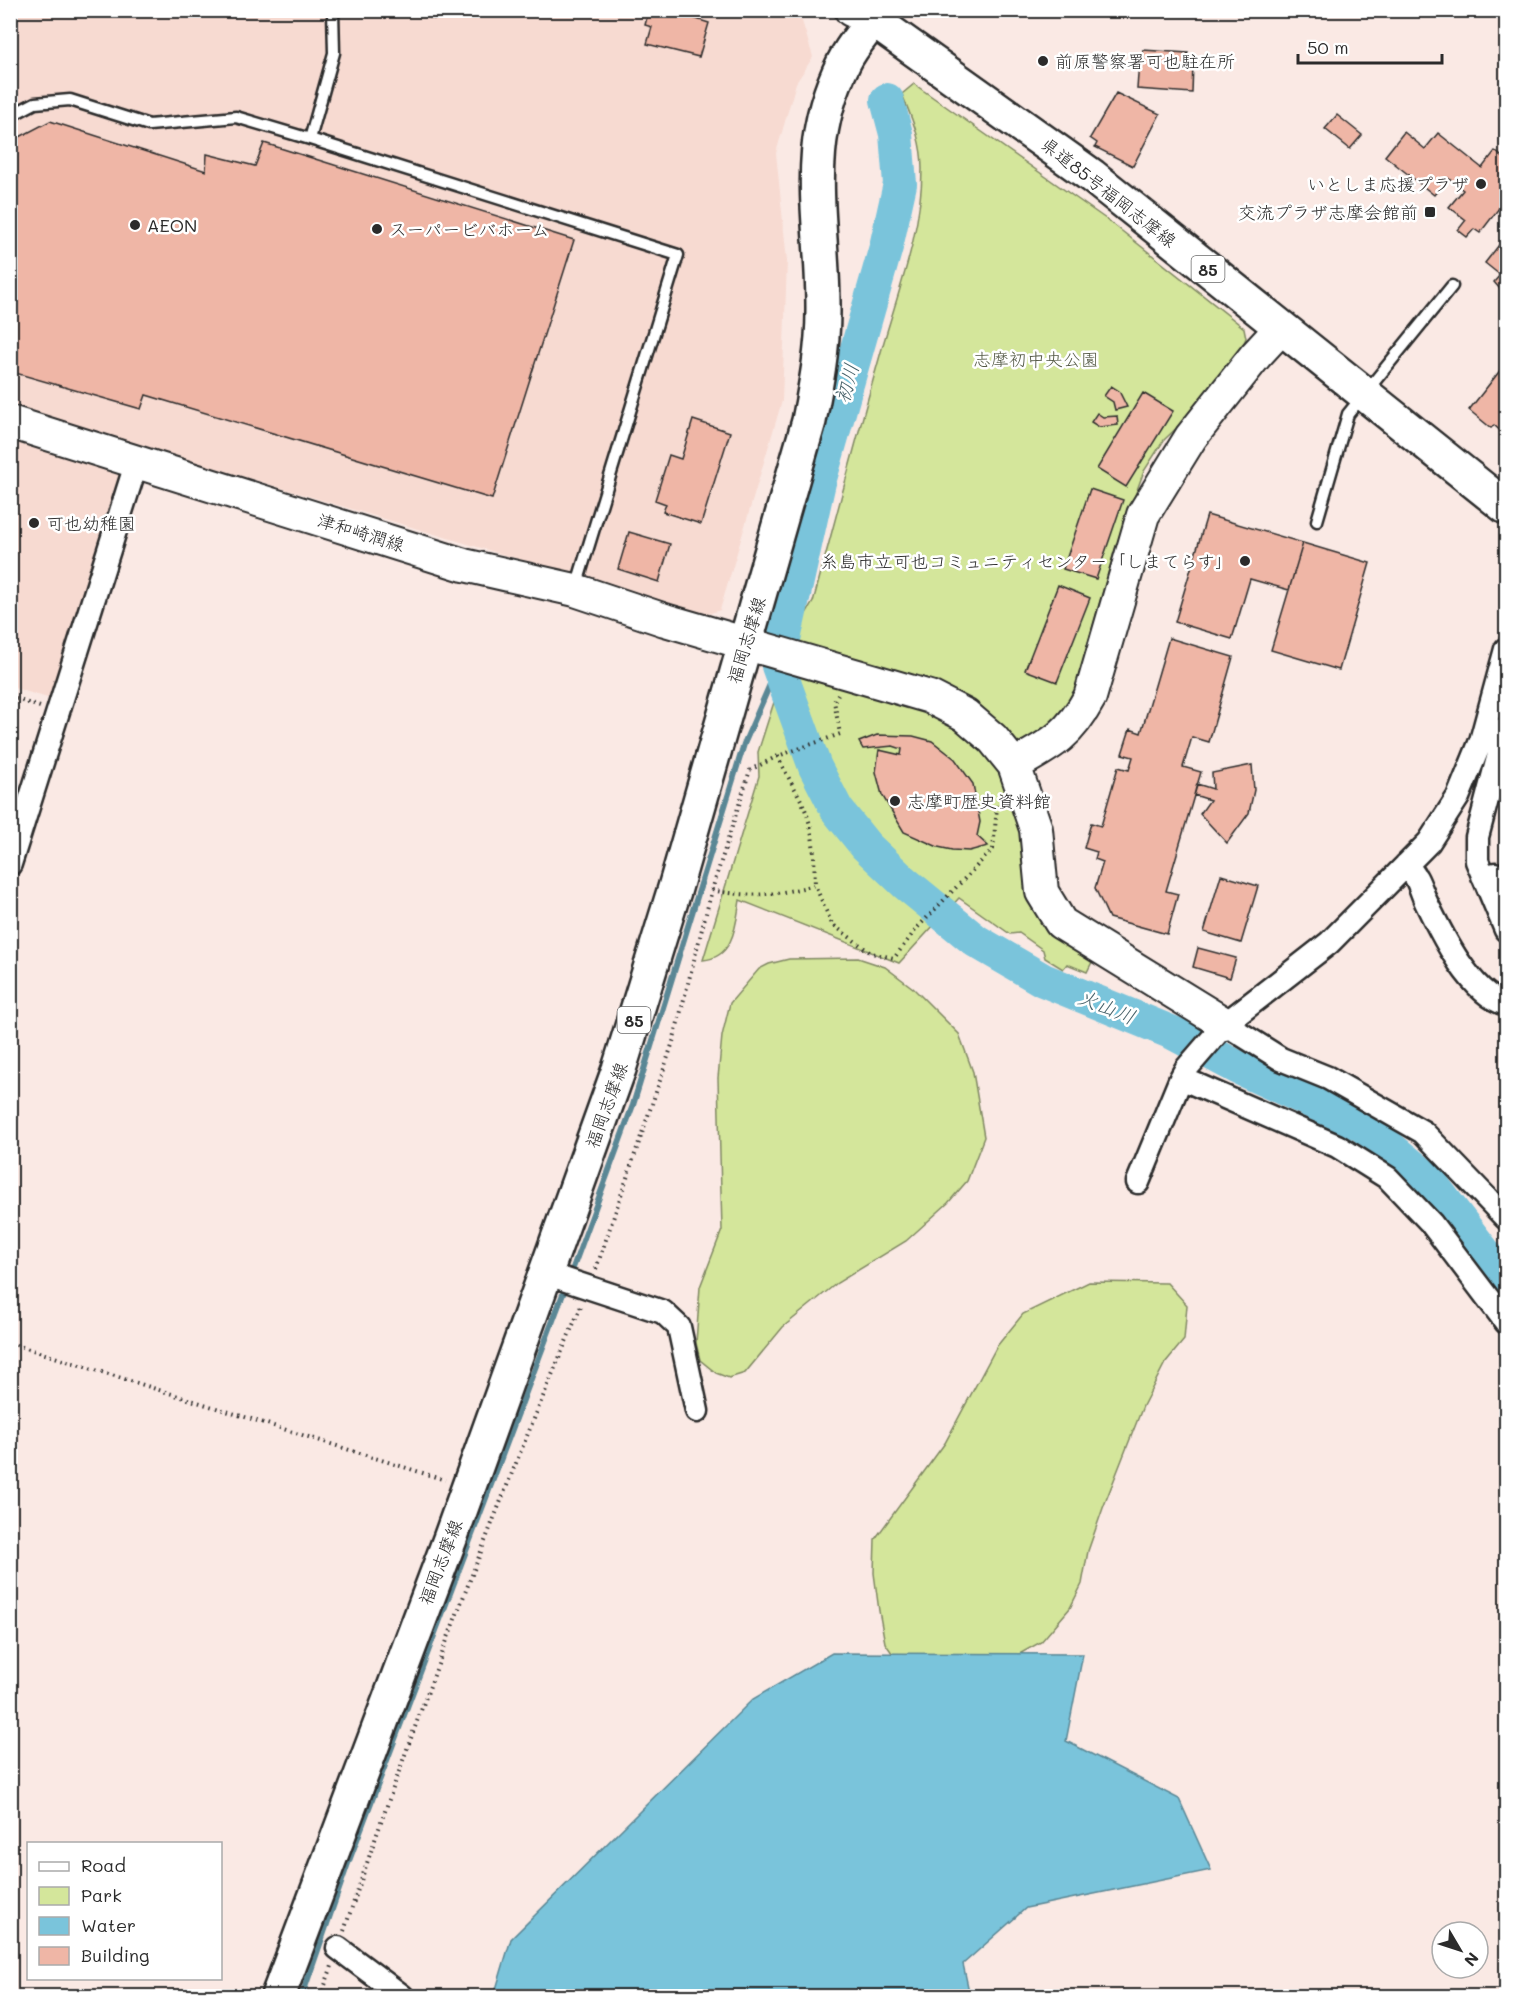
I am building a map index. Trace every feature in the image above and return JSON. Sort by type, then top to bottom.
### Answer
[{"type":"main road","name":"県道85号福岡志摩線","points":[[868,14],[1092,176],[1506,507]]},
{"type":"main road","name":"福岡志摩線","points":[[278,1996],[468,1487],[551,1275],[619,1069],[675,888],[809,421],[818,372],[823,313],[816,164],[826,106],[844,60],[868,14]]},
{"type":"street","points":[[1014,765],[1059,740],[1078,719],[1090,697],[1143,515],[1191,437],[1256,355],[1281,328]]},
{"type":"street","name":"津和崎潤線","points":[[10,422],[464,565],[575,590],[930,697],[965,715],[993,739],[1014,765],[1036,829],[1042,891],[1061,923],[1222,1028]]},
{"type":"street","points":[[10,864],[137,461]]},
{"type":"street","points":[[1138,1182],[1184,1074],[1222,1028],[1329,943],[1429,842],[1458,797],[1481,741],[1506,649]]},
{"type":"street","points":[[1506,728],[1499,779],[1477,837],[1477,861],[1506,930]]},
{"type":"street","points":[[1406,865],[1416,874],[1446,941],[1465,969],[1480,986],[1506,1004]]},
{"type":"street","points":[[1483,876],[1495,874],[1506,878]]},
{"type":"street","points":[[1222,1028],[1281,1059],[1328,1077],[1423,1132],[1506,1218]]},
{"type":"street","points":[[1184,1074],[1337,1146],[1388,1178],[1431,1223],[1506,1322]]},
{"type":"street","points":[[551,1275],[663,1312],[679,1327],[697,1411]]},
{"type":"street","points":[[338,1948],[402,1996]]},
{"type":"lane","points":[[310,139],[334,53],[333,10]]},
{"type":"lane","points":[[10,116],[35,103],[69,100],[149,124],[236,117],[678,255],[575,590]]},
{"type":"lane","points":[[1317,521],[1348,414],[1452,286]]},
{"type":"path","points":[[321,1996],[391,1790],[475,1563],[584,1287],[674,1042],[712,890],[750,770],[778,756],[840,734],[834,701],[848,672]]},
{"type":"path","points":[[10,697],[58,712]]},
{"type":"path","points":[[778,756],[785,775],[807,813],[813,839],[814,885],[832,924],[871,952],[894,958],[918,927],[993,849],[997,807],[1025,794]]},
{"type":"path","points":[[712,890],[741,896],[777,895],[814,885]]},
{"type":"path","points":[[10,1343],[468,1487]]},
{"type":"shaded area","points":[[775,10],[802,21],[813,57],[796,83],[776,153],[787,261],[782,401],[720,610],[705,615],[11,407],[10,11]]},
{"type":"shaded area","points":[[10,436],[124,470],[51,699],[11,687]]},
{"type":"green space","name":"志摩初中央公園","points":[[914,84],[1113,224],[1244,328],[1246,338],[1240,352],[1185,420],[1164,440],[1144,471],[1114,552],[1072,700],[1063,721],[1024,750],[1032,853],[1094,958],[1087,972],[1067,964],[1063,969],[1045,958],[1043,950],[1019,933],[1010,934],[959,898],[899,963],[740,900],[732,938],[721,953],[703,960],[759,776],[758,752],[798,627],[813,602],[870,389],[913,241],[921,193],[922,159],[916,130],[902,94]]},
{"type":"green space","points":[[858,958],[885,967],[913,988],[959,1034],[973,1072],[984,1137],[967,1181],[948,1203],[906,1241],[837,1283],[783,1327],[745,1373],[729,1378],[716,1373],[700,1360],[696,1343],[700,1287],[722,1230],[718,1078],[722,1036],[730,1003],[759,969],[769,964],[789,959]]},
{"type":"green space","points":[[1089,1282],[1167,1283],[1187,1305],[1184,1340],[1165,1363],[1143,1406],[1088,1551],[1082,1584],[1070,1608],[1041,1642],[1014,1657],[897,1660],[885,1643],[879,1611],[874,1573],[875,1539],[945,1443],[997,1346],[1023,1314]]},
{"type":"water","points":[[832,1653],[1083,1654],[1066,1741],[1179,1799],[1211,1870],[1026,1908],[963,1964],[970,1996],[494,1996],[511,1939],[753,1699]]},
{"type":"building","points":[[406,10],[437,10],[434,19]]},
{"type":"building","points":[[649,10],[668,10],[709,23],[699,57],[647,44],[652,27],[645,25]]},
{"type":"building","points":[[1143,50],[1188,53],[1187,63],[1193,63],[1192,93],[1137,89],[1139,61],[1142,61]]},
{"type":"building","points":[[1116,93],[1160,114],[1133,166],[1095,147],[1097,143],[1090,138]]},
{"type":"building","points":[[1337,115],[1362,135],[1350,149],[1325,129]]},
{"type":"building","points":[[50,121],[206,171],[207,154],[255,166],[264,143],[574,240],[492,499],[146,395],[141,409],[12,372],[10,142]]},
{"type":"building","name":"いとしま応援プラザ","points":[[1404,132],[1425,149],[1438,133],[1482,168],[1495,151],[1506,160],[1506,199],[1480,233],[1474,229],[1467,237],[1458,230],[1466,220],[1449,207],[1463,190],[1448,178],[1434,195],[1385,156]]},
{"type":"building","points":[[1506,236],[1506,296],[1494,282],[1500,275],[1485,263]]},
{"type":"building","points":[[1506,363],[1506,436],[1494,425],[1491,428],[1469,410]]},
{"type":"building","points":[[1111,386],[1119,391],[1127,407],[1115,410],[1113,402],[1104,396]]},
{"type":"building","points":[[1143,393],[1173,411],[1126,487],[1097,469]]},
{"type":"building","points":[[1097,413],[1103,417],[1117,416],[1118,425],[1099,427],[1091,422]]},
{"type":"building","points":[[693,420],[730,432],[701,524],[663,512],[666,504],[655,500],[669,455],[681,459]]},
{"type":"building","points":[[1090,489],[1123,500],[1096,579],[1063,569]]},
{"type":"building","name":"糸島市立可也コミュニティセンタ－「しまてらす」","points":[[1207,515],[1303,543],[1289,590],[1250,579],[1232,639],[1175,622]]},
{"type":"building","points":[[629,532],[670,544],[659,582],[618,569]]},
{"type":"building","points":[[1303,543],[1370,563],[1339,670],[1271,650]]},
{"type":"building","points":[[1058,585],[1090,598],[1057,682],[1025,670]]},
{"type":"building","points":[[1169,638],[1233,657],[1209,742],[1192,737],[1183,767],[1201,772],[1166,891],[1178,894],[1167,934],[1109,918],[1095,888],[1103,862],[1095,859],[1097,852],[1084,848],[1091,823],[1101,826],[1118,767],[1129,770],[1133,757],[1122,754],[1130,729],[1141,733]]},
{"type":"building","points":[[877,735],[913,736],[932,741],[955,759],[973,784],[980,822],[977,836],[988,846],[969,851],[952,850],[938,847],[904,832],[882,795],[876,772],[879,750],[901,755],[902,749],[893,746],[863,749],[859,742]]},
{"type":"building","points":[[1252,765],[1254,790],[1249,813],[1227,843],[1200,814],[1210,800],[1194,795],[1197,784],[1213,789],[1212,773]]},
{"type":"building","points":[[1221,875],[1258,886],[1241,943],[1204,932]]},
{"type":"building","points":[[1198,948],[1236,958],[1230,978],[1193,967]]},
{"type":"waterway","name":"火山川","points":[[887,100],[896,134],[900,184],[886,247],[819,482],[778,666],[815,767],[837,810],[866,846],[905,883],[976,941],[1043,980],[1173,1033],[1237,1067],[1362,1125],[1428,1179],[1506,1281]]},
{"type":"waterway","points":[[570,1276],[633,1105],[744,744],[778,666]]},
{"type":"waterway","points":[[302,1996],[347,1866],[566,1286]]},
{"type":"place","name":"前原警察署可也駐在所","points":[[1043,61]]},
{"type":"place","name":"いとしま応援プラザ","points":[[1481,184]]},
{"type":"place","name":"交流プラザ志摩会館前","points":[[1430,212]]},
{"type":"place","name":"AEON","points":[[135,225]]},
{"type":"place","name":"スーパービバホーム","points":[[377,229]]},
{"type":"place","name":"可也幼稚園","points":[[34,523]]},
{"type":"place","name":"糸島市立可也コミュニティセンタ－「しまてらす」","points":[[1245,561]]},
{"type":"place","name":"志摩町歴史資料館","points":[[895,801]]},
{"type":"water label","name":"初川","points":[[846,383]]}]
